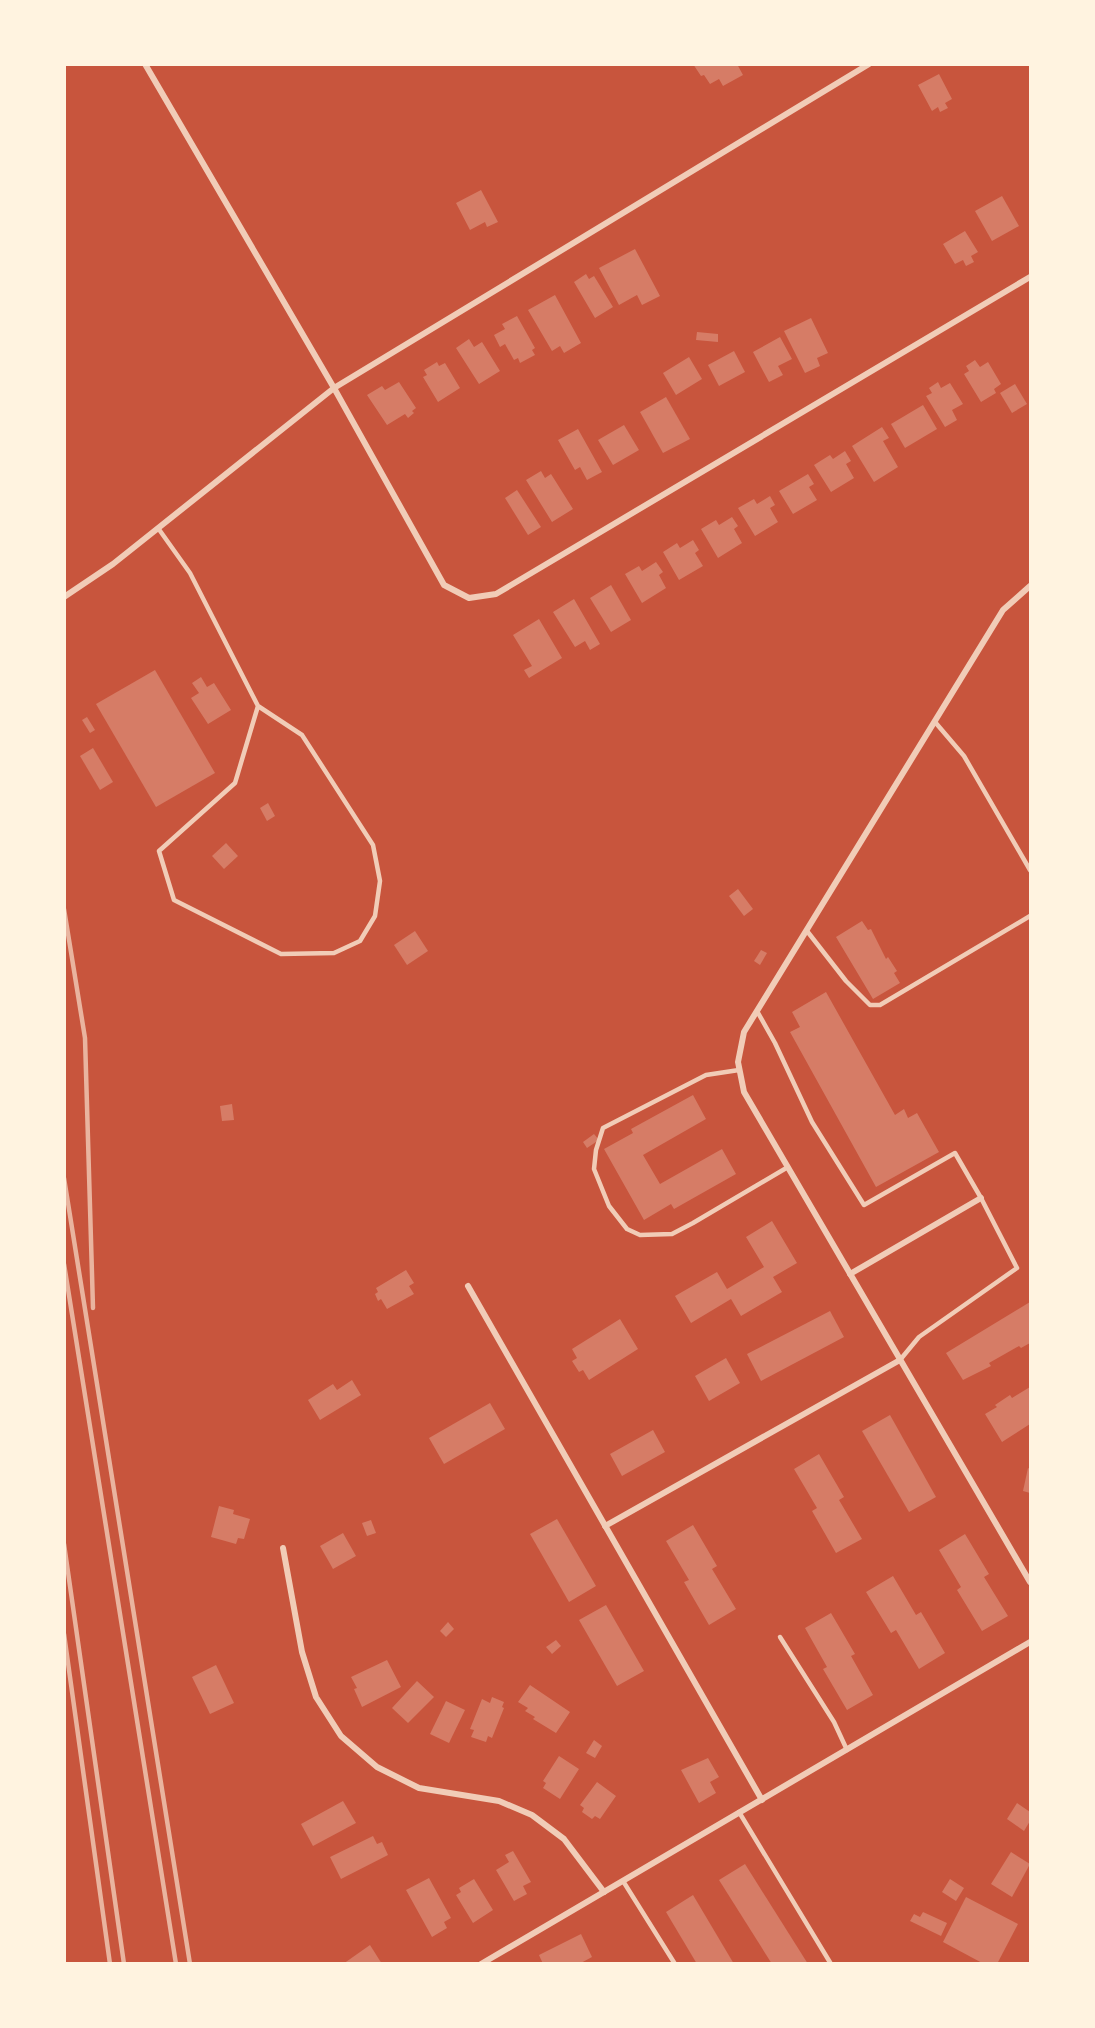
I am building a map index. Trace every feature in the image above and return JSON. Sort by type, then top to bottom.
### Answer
[{"type":"street","points":[[145,64],[334,388],[444,585],[469,598],[496,594],[1030,277]]},
{"type":"street","points":[[64,597],[113,564],[334,388],[869,64]]},
{"type":"street","points":[[1030,586],[1004,610],[744,1032],[738,1062],[744,1092],[1030,1582]]},
{"type":"street","points":[[850,1274],[981,1198]]},
{"type":"street","points":[[468,1286],[762,1800]]},
{"type":"street","points":[[605,1526],[900,1360]]},
{"type":"street","points":[[283,1548],[302,1652],[316,1697],[341,1736],[377,1767],[419,1788],[499,1801],[532,1815],[564,1839],[604,1892]]},
{"type":"street","points":[[481,1964],[1030,1642]]},
{"type":"lane","points":[[158,528],[190,573],[258,706],[302,735],[373,845],[380,881],[375,916],[360,941],[334,953],[281,954],[174,900],[159,851],[235,783],[258,706]]},
{"type":"lane","points":[[935,722],[964,756],[1030,870]]},
{"type":"lane","points":[[807,931],[846,981],[870,1005],[880,1005],[1030,916]]},
{"type":"lane","points":[[757,1011],[812,1122],[864,1205],[955,1153],[1017,1268],[919,1337],[900,1360]]},
{"type":"lane","points":[[739,1070],[706,1076],[603,1128],[596,1150],[594,1169],[609,1206],[627,1229],[640,1235],[672,1234],[788,1167]]},
{"type":"lane","points":[[780,1637],[834,1722],[847,1749]]},
{"type":"lane","points":[[739,1812],[831,1964]]},
{"type":"lane","points":[[623,1881],[675,1964]]},
{"type":"building","points":[[693,64],[737,64],[743,75],[723,86],[719,79],[710,84]]},
{"type":"building","points":[[939,74],[952,99],[945,103],[948,108],[940,112],[938,107],[932,111],[918,85]]},
{"type":"building","points":[[481,190],[498,222],[487,227],[485,222],[470,230],[456,203]]},
{"type":"building","points":[[1002,196],[1019,226],[992,241],[975,211]]},
{"type":"building","points":[[965,231],[978,252],[971,256],[974,262],[966,266],[963,260],[955,264],[943,244]]},
{"type":"building","points":[[635,249],[660,296],[642,305],[637,295],[619,305],[599,268]]},
{"type":"building","points":[[586,274],[589,279],[594,276],[613,307],[595,318],[574,282]]},
{"type":"building","points":[[555,295],[581,343],[564,353],[560,346],[552,351],[528,310]]},
{"type":"building","points":[[517,316],[535,348],[532,350],[535,355],[520,363],[518,358],[514,360],[505,344],[500,347],[494,335],[505,329],[502,324]]},
{"type":"building","points":[[811,318],[828,353],[817,358],[820,366],[805,373],[784,331]]},
{"type":"building","points":[[697,332],[718,334],[718,342],[696,340]]},
{"type":"building","points":[[780,337],[792,359],[778,366],[783,375],[769,382],[753,352]]},
{"type":"building","points":[[469,339],[474,347],[482,342],[500,371],[479,384],[456,348]]},
{"type":"building","points":[[734,351],[745,372],[719,386],[708,365]]},
{"type":"building","points":[[689,357],[702,379],[676,395],[663,373]]},
{"type":"building","points":[[975,360],[980,367],[988,362],[1001,384],[994,389],[996,393],[981,402],[964,374],[969,371],[966,366]]},
{"type":"building","points":[[437,362],[439,366],[445,363],[460,388],[438,402],[423,377],[427,375],[424,370]]},
{"type":"building","points":[[399,382],[416,408],[408,418],[405,414],[387,425],[367,395],[382,386],[385,390]]},
{"type":"building","points":[[938,382],[941,388],[950,383],[963,404],[952,410],[957,420],[945,427],[926,396],[932,393],[929,388]]},
{"type":"building","points":[[1015,384],[1027,404],[1012,413],[1000,393]]},
{"type":"building","points":[[666,397],[690,439],[663,453],[640,412]]},
{"type":"building","points":[[923,405],[937,429],[905,448],[891,424]]},
{"type":"building","points":[[624,425],[639,450],[613,465],[598,440]]},
{"type":"building","points":[[882,427],[889,438],[883,441],[898,467],[874,482],[852,446]]},
{"type":"building","points":[[578,429],[602,472],[587,480],[580,467],[575,470],[558,440]]},
{"type":"building","points":[[845,451],[851,461],[846,464],[854,478],[831,492],[814,465],[830,455],[833,459]]},
{"type":"building","points":[[541,471],[545,478],[551,474],[573,509],[552,522],[526,480]]},
{"type":"building","points":[[808,474],[814,484],[809,487],[817,500],[793,514],[779,491]]},
{"type":"building","points":[[517,490],[541,527],[528,535],[505,498]]},
{"type":"building","points":[[770,496],[775,505],[770,508],[778,522],[755,536],[738,508],[754,499],[757,504]]},
{"type":"building","points":[[732,517],[738,526],[734,529],[742,543],[718,558],[701,529],[716,520],[719,525]]},
{"type":"building","points":[[693,540],[699,550],[695,553],[703,566],[679,580],[663,552],[677,543],[680,548]]},
{"type":"building","points":[[656,562],[663,572],[659,575],[666,588],[642,603],[625,574],[639,566],[642,571]]},
{"type":"building","points":[[611,585],[631,620],[611,632],[590,598]]},
{"type":"building","points":[[574,599],[600,644],[590,650],[585,641],[575,647],[553,612]]},
{"type":"building","points":[[539,619],[562,658],[529,678],[524,670],[532,666],[513,635]]},
{"type":"building","points":[[155,670],[215,773],[156,807],[96,704]]},
{"type":"building","points":[[201,677],[207,687],[214,683],[231,710],[208,724],[191,698],[199,693],[192,683]]},
{"type":"building","points":[[87,717],[95,730],[90,733],[82,720]]},
{"type":"building","points":[[93,748],[113,782],[100,790],[80,756]]},
{"type":"building","points":[[268,803],[275,816],[267,821],[260,808]]},
{"type":"building","points":[[226,843],[238,856],[224,869],[212,856]]},
{"type":"building","points":[[738,889],[753,909],[744,916],[729,896]]},
{"type":"building","points":[[862,921],[868,930],[871,929],[886,959],[888,957],[897,971],[894,973],[900,983],[873,999],[836,937]]},
{"type":"building","points":[[415,931],[428,951],[407,965],[394,945]]},
{"type":"building","points":[[761,950],[767,953],[760,965],[754,961]]},
{"type":"building","points":[[826,992],[895,1115],[904,1109],[908,1118],[917,1113],[939,1152],[876,1187],[790,1032],[800,1027],[792,1012]]},
{"type":"building","points":[[693,1095],[706,1119],[643,1155],[660,1184],[722,1149],[736,1174],[674,1209],[671,1204],[644,1220],[604,1149],[633,1133],[631,1129]]},
{"type":"building","points":[[232,1104],[234,1120],[222,1121],[220,1106]]},
{"type":"building","points":[[594,1134],[599,1140],[587,1148],[583,1142]]},
{"type":"building","points":[[772,1221],[797,1263],[773,1277],[782,1292],[741,1316],[731,1299],[691,1323],[675,1296],[717,1272],[727,1289],[764,1267],[746,1237]]},
{"type":"building","points":[[406,1270],[414,1283],[409,1286],[414,1294],[387,1309],[381,1299],[378,1301],[375,1294],[378,1292],[376,1288]]},
{"type":"building","points":[[1030,1302],[1030,1343],[1021,1348],[1019,1346],[989,1363],[991,1366],[963,1380],[946,1353]]},
{"type":"building","points":[[830,1311],[844,1337],[761,1381],[747,1354]]},
{"type":"building","points":[[620,1319],[638,1349],[589,1380],[583,1370],[579,1372],[572,1361],[577,1358],[572,1349]]},
{"type":"building","points":[[726,1358],[740,1383],[709,1401],[695,1376]]},
{"type":"building","points":[[352,1380],[361,1395],[320,1420],[308,1400],[333,1384],[337,1390]]},
{"type":"building","points":[[1030,1387],[1030,1424],[1002,1442],[985,1414],[1010,1395],[1012,1398]]},
{"type":"building","points":[[490,1403],[505,1429],[444,1464],[429,1438]]},
{"type":"building","points":[[890,1415],[936,1497],[909,1512],[862,1431]]},
{"type":"building","points":[[653,1430],[665,1452],[622,1476],[610,1454]]},
{"type":"building","points":[[819,1454],[844,1497],[839,1500],[862,1539],[836,1553],[812,1511],[817,1508],[794,1469]]},
{"type":"building","points":[[1028,1468],[1030,1469],[1030,1493],[1023,1491]]},
{"type":"building","points":[[219,1506],[234,1510],[233,1514],[250,1519],[244,1539],[238,1538],[236,1544],[211,1537]]},
{"type":"building","points":[[557,1519],[596,1586],[569,1602],[530,1534]]},
{"type":"building","points":[[371,1520],[376,1533],[367,1536],[362,1523]]},
{"type":"building","points":[[693,1525],[717,1566],[712,1569],[736,1609],[709,1625],[684,1582],[689,1580],[666,1541]]},
{"type":"building","points":[[343,1533],[356,1556],[333,1569],[320,1546]]},
{"type":"building","points":[[965,1534],[989,1574],[984,1577],[1008,1616],[982,1631],[957,1590],[961,1587],[939,1550]]},
{"type":"building","points":[[893,1576],[916,1615],[921,1612],[945,1653],[919,1669],[896,1630],[891,1633],[866,1592]]},
{"type":"building","points":[[606,1605],[644,1671],[617,1686],[579,1620]]},
{"type":"building","points":[[831,1613],[855,1654],[851,1656],[873,1695],[847,1710],[823,1669],[827,1667],[805,1628]]},
{"type":"building","points":[[448,1622],[454,1629],[446,1637],[440,1631]]},
{"type":"building","points":[[556,1640],[561,1646],[552,1654],[546,1647]]},
{"type":"building","points":[[387,1660],[401,1687],[362,1707],[354,1689],[357,1688],[351,1677]]},
{"type":"building","points":[[216,1665],[234,1703],[210,1714],[192,1677]]},
{"type":"building","points":[[417,1681],[434,1697],[408,1723],[392,1708]]},
{"type":"building","points":[[530,1685],[570,1712],[556,1733],[533,1719],[535,1717],[525,1711],[528,1708],[518,1702]]},
{"type":"building","points":[[492,1697],[504,1702],[502,1707],[504,1708],[492,1738],[488,1736],[486,1742],[471,1737],[474,1730],[470,1729],[482,1699],[490,1703]]},
{"type":"building","points":[[446,1701],[465,1710],[449,1743],[430,1734]]},
{"type":"building","points":[[594,1740],[602,1746],[595,1758],[586,1753]]},
{"type":"building","points":[[559,1756],[579,1769],[560,1799],[543,1788],[546,1783],[543,1781]]},
{"type":"building","points":[[708,1758],[719,1777],[710,1782],[716,1793],[699,1803],[681,1770]]},
{"type":"building","points":[[597,1782],[616,1796],[600,1819],[595,1816],[592,1819],[582,1812],[584,1808],[580,1805]]},
{"type":"building","points":[[343,1801],[356,1823],[313,1846],[301,1824]]},
{"type":"building","points":[[1017,1803],[1030,1812],[1030,1821],[1024,1831],[1007,1819]]},
{"type":"building","points":[[373,1836],[377,1844],[382,1842],[388,1855],[341,1879],[330,1857]]},
{"type":"building","points":[[513,1851],[531,1882],[523,1886],[527,1894],[514,1901],[496,1870],[509,1862],[505,1855]]},
{"type":"building","points":[[1011,1852],[1030,1864],[1012,1897],[991,1884]]},
{"type":"building","points":[[745,1864],[808,1964],[772,1964],[719,1880]]},
{"type":"building","points":[[429,1878],[451,1918],[444,1922],[447,1928],[432,1937],[406,1890]]},
{"type":"building","points":[[474,1879],[493,1910],[473,1923],[456,1895],[461,1892],[459,1888]]},
{"type":"building","points":[[950,1879],[964,1888],[956,1901],[942,1892]]},
{"type":"building","points":[[693,1895],[734,1964],[697,1964],[666,1912]]},
{"type":"building","points":[[966,1897],[1018,1924],[997,1964],[984,1964],[943,1942]]},
{"type":"building","points":[[923,1912],[947,1923],[941,1936],[910,1921],[914,1914],[920,1917]]},
{"type":"building","points":[[581,1934],[592,1957],[579,1964],[543,1964],[539,1955]]},
{"type":"building","points":[[370,1945],[382,1964],[343,1964]]},
{"type":"railway","points":[[64,909],[85,1038],[93,1308]]},
{"type":"railway","points":[[64,1178],[190,1964]]},
{"type":"railway","points":[[64,1264],[176,1964]]},
{"type":"railway","points":[[64,1544],[124,1964]]},
{"type":"railway","points":[[64,1634],[110,1964]]}]
